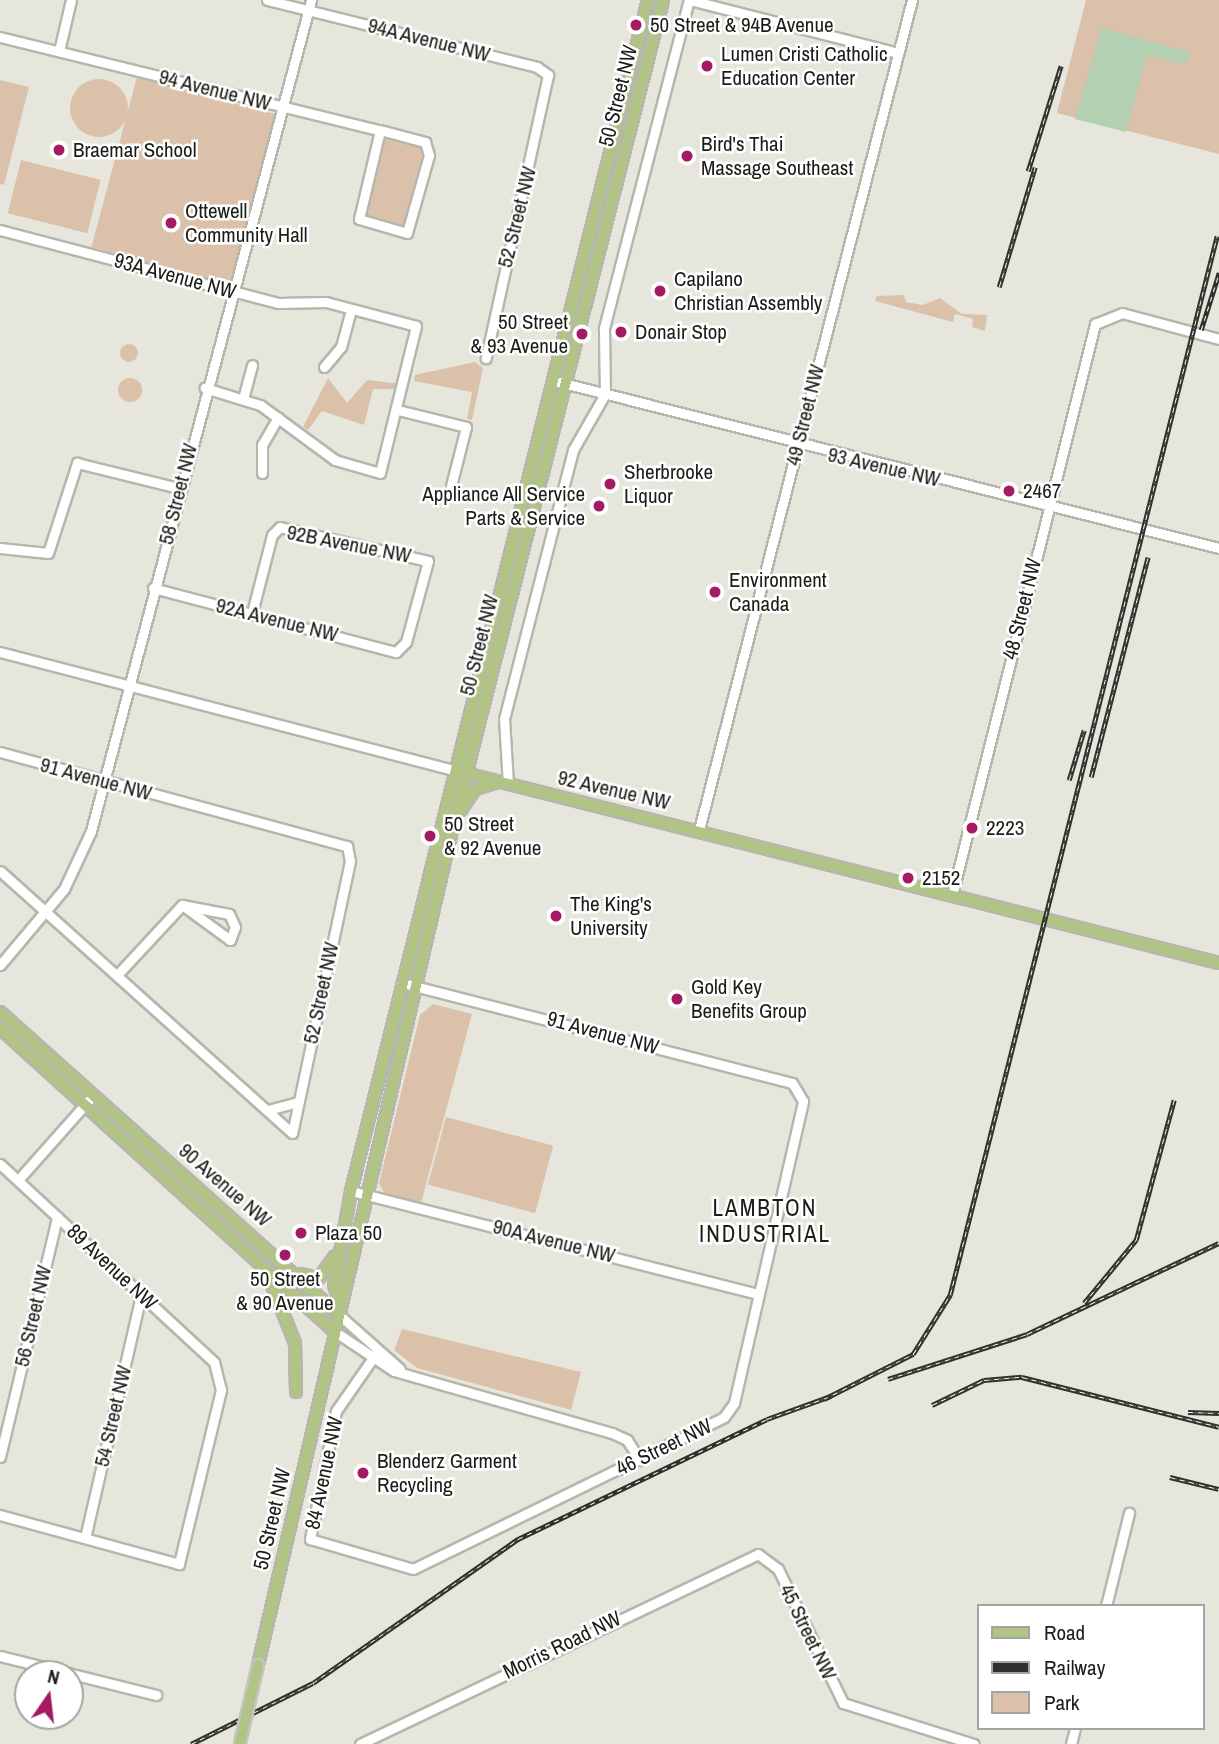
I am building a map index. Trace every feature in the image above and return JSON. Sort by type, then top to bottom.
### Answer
[{"type":"main road","name":"50 Street NW","points":[[338,1308],[337,1252],[351,1191],[452,770],[648,0]]},
{"type":"main road","name":"50 Street NW","points":[[240,1744],[338,1308],[454,822],[663,0]]},
{"type":"main road","name":"92 Avenue NW","points":[[452,770],[1219,963]]},
{"type":"main road","points":[[454,822],[475,789],[504,783]]},
{"type":"main road","name":"90 Avenue NW","points":[[0,1012],[206,1208],[266,1274],[334,1331]]},
{"type":"main road","name":"90 Avenue NW","points":[[0,1028],[89,1099],[338,1308]]},
{"type":"main road","points":[[295,1272],[319,1278],[337,1252]]},
{"type":"main road","points":[[266,1274],[291,1328],[296,1392]]},
{"type":"street","points":[[59,51],[71,0]]},
{"type":"street","name":"94A Avenue NW","points":[[267,0],[310,5],[537,67],[548,75]]},
{"type":"street","points":[[689,0],[898,53]]},
{"type":"street","name":"50 Street NW","points":[[504,783],[505,719],[573,450],[605,394],[604,328],[689,0]]},
{"type":"street","name":"49 Street NW","points":[[699,830],[912,0]]},
{"type":"street","name":"58 Street NW","points":[[0,965],[47,912],[82,855],[104,780],[231,290],[285,107],[310,5]]},
{"type":"street","name":"94 Avenue NW","points":[[0,37],[380,130],[429,146],[409,231],[359,219],[380,130]]},
{"type":"street","name":"52 Street NW","points":[[486,358],[548,75]]},
{"type":"street","name":"93A Avenue NW","points":[[0,230],[285,304],[351,309],[416,326],[398,410]]},
{"type":"street","points":[[324,367],[341,347],[351,309]]},
{"type":"street","name":"48 Street NW","points":[[951,895],[1095,324],[1122,313],[1219,338]]},
{"type":"street","points":[[243,399],[252,365]]},
{"type":"street","name":"93 Avenue NW","points":[[551,380],[798,446],[1219,548]]},
{"type":"street","points":[[205,388],[243,399],[278,416],[335,460],[380,473],[398,410],[466,427],[451,486]]},
{"type":"street","points":[[262,473],[262,445],[278,416]]},
{"type":"street","points":[[0,548],[46,555],[77,463],[179,488]]},
{"type":"street","name":"92B Avenue NW","points":[[252,613],[272,536],[284,527],[428,561],[400,651]]},
{"type":"street","name":"92A Avenue NW","points":[[153,588],[400,651]]},
{"type":"street","name":"92 Avenue NW","points":[[0,652],[452,770]]},
{"type":"street","name":"91 Avenue NW","points":[[0,752],[343,843],[351,854]]},
{"type":"street","name":"52 Street NW","points":[[268,1110],[292,1133],[351,854]]},
{"type":"street","points":[[0,871],[268,1110],[297,1102]]},
{"type":"street","points":[[117,975],[182,905]]},
{"type":"street","points":[[182,905],[229,914],[235,927],[230,940],[219,937],[182,905]]},
{"type":"street","name":"91 Avenue NW","points":[[402,983],[792,1083],[801,1090]]},
{"type":"street","name":"46 Street NW","points":[[412,1569],[724,1418],[734,1403],[801,1090]]},
{"type":"street","points":[[18,1180],[89,1099]]},
{"type":"street","name":"89 Avenue NW","points":[[0,1164],[141,1295],[221,1374],[179,1564],[85,1538]]},
{"type":"street","name":"90A Avenue NW","points":[[351,1191],[757,1294]]},
{"type":"street","name":"56 Street NW","points":[[0,1457],[57,1217]]},
{"type":"street","name":"54 Street NW","points":[[85,1538],[141,1295]]},
{"type":"street","name":"90 Avenue NW","points":[[338,1308],[375,1356]]},
{"type":"street","name":"90 Avenue NW","points":[[334,1331],[425,1384],[612,1433],[627,1440],[640,1460]]},
{"type":"street","name":"84 Avenue NW","points":[[375,1356],[336,1412],[310,1539],[412,1569]]},
{"type":"street","points":[[0,1409],[10,1412]]},
{"type":"street","points":[[1106,1604],[1129,1513]]},
{"type":"street","points":[[0,1515],[85,1538]]},
{"type":"street","name":"Morris Road NW","points":[[360,1744],[712,1572],[749,1555],[766,1556]]},
{"type":"street","name":"45 Street NW","points":[[766,1556],[850,1708],[967,1743]]},
{"type":"street","points":[[0,1656],[156,1695]]},
{"type":"green space","points":[[1086,0],[1219,0],[1219,154],[1057,113]]},
{"type":"green space","points":[[137,77],[275,114],[230,284],[91,247]]},
{"type":"green space","points":[[99,79],[110,81],[123,92],[128,108],[126,119],[115,132],[99,137],[88,135],[75,124],[70,108],[72,97],[83,84]]},
{"type":"green space","points":[[0,80],[29,87],[4,185],[0,184]]},
{"type":"green space","points":[[383,138],[425,148],[406,230],[364,220]]},
{"type":"green space","points":[[21,160],[101,180],[87,233],[8,213]]},
{"type":"green space","points":[[904,295],[906,302],[923,305],[940,298],[962,314],[987,315],[985,331],[972,327],[973,319],[955,314],[953,322],[875,301],[877,296]]},
{"type":"green space","points":[[129,344],[135,347],[138,353],[135,359],[129,362],[123,359],[120,353],[123,347]]},
{"type":"green space","points":[[475,362],[483,368],[472,420],[467,419],[472,392],[414,381],[415,375]]},
{"type":"green space","points":[[130,378],[138,382],[142,390],[138,398],[130,402],[122,398],[118,390],[122,382]]},
{"type":"green space","points":[[328,378],[347,403],[367,380],[401,384],[399,389],[373,389],[364,425],[322,411],[308,430],[303,427]]},
{"type":"green space","points":[[433,1004],[472,1014],[421,1203],[385,1194],[379,1183],[420,1015]]},
{"type":"green space","points":[[446,1117],[553,1146],[535,1213],[428,1185]]},
{"type":"green space","points":[[402,1329],[581,1372],[571,1410],[417,1368],[394,1350]]},
{"type":"shaded area","points":[[1101,28],[1190,52],[1186,65],[1147,55],[1126,132],[1075,119]]},
{"type":"railway","points":[[1028,171],[1061,66]]},
{"type":"railway","points":[[999,287],[1035,167]]},
{"type":"railway","points":[[824,1399],[913,1354],[950,1295],[1217,236]]},
{"type":"railway","points":[[1201,330],[1219,273]]},
{"type":"railway","points":[[1091,777],[1148,557]]},
{"type":"railway","points":[[1069,780],[1084,730]]},
{"type":"railway","points":[[1084,1303],[1136,1240],[1174,1100]]},
{"type":"railway","points":[[888,1379],[1027,1334],[1219,1243]]},
{"type":"railway","points":[[932,1405],[984,1380],[1022,1377],[1219,1427]]},
{"type":"railway","points":[[191,1744],[313,1683],[518,1539],[767,1419],[831,1396]]},
{"type":"railway","points":[[1188,1412],[1219,1413]]},
{"type":"railway","points":[[1170,1477],[1219,1489]]},
{"type":"place","name":"50 Street & 94B Avenue","points":[[636,25]]},
{"type":"place","name":"Lumen Cristi Catholic Education Center","points":[[707,66]]},
{"type":"place","name":"Braemar School","points":[[59,150]]},
{"type":"place","name":"Bird's Thai Massage Southeast","points":[[687,156]]},
{"type":"place","name":"Ottewell Community Hall","points":[[171,223]]},
{"type":"place","name":"Capilano Christian Assembly","points":[[660,291]]},
{"type":"place","name":"Donair Stop","points":[[621,332]]},
{"type":"place","name":"50 Street & 93 Avenue","points":[[582,334]]},
{"type":"place","name":"Sherbrooke Liquor","points":[[610,484]]},
{"type":"place","name":"2467","points":[[1009,491]]},
{"type":"place","name":"Appliance All Service Parts & Service","points":[[599,506]]},
{"type":"place","name":"Environment Canada","points":[[715,592]]},
{"type":"place","name":"2223","points":[[972,828]]},
{"type":"place","name":"50 Street & 92 Avenue","points":[[430,836]]},
{"type":"place","name":"2152","points":[[908,878]]},
{"type":"place","name":"The King's University","points":[[556,916]]},
{"type":"place","name":"Gold Key Benefits Group","points":[[677,999]]},
{"type":"place","name":"Plaza 50","points":[[301,1233]]},
{"type":"place","name":"50 Street & 90 Avenue","points":[[285,1255]]},
{"type":"place","name":"Blenderz Garment Recycling","points":[[363,1473]]},
{"type":"district","name":"LAMBTON INDUSTRIAL","points":[[765,1221]]}]
